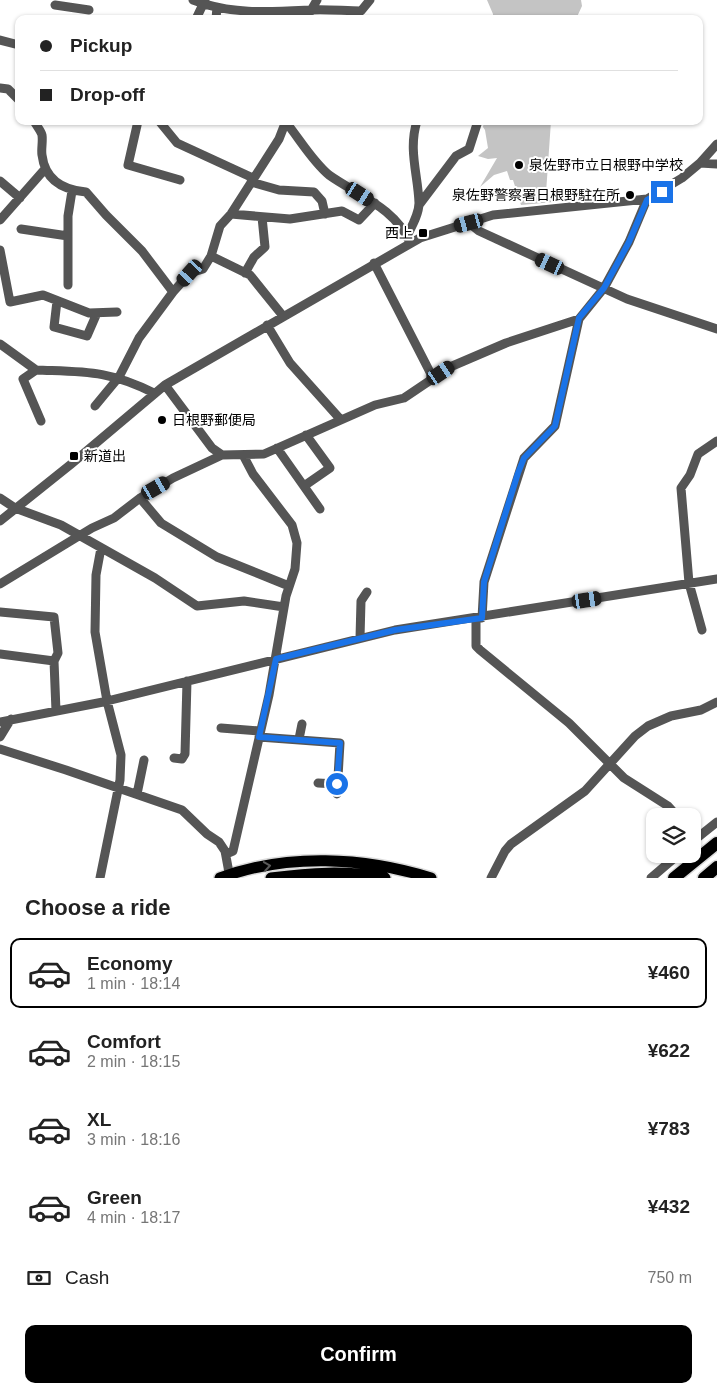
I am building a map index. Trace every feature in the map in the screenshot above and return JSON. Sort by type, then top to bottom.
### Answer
[{"type":"highway","points":[[674,878],[717,844]]},
{"type":"highway","points":[[686,878],[717,851]]},
{"type":"highway","points":[[704,878],[717,867]]},
{"type":"highway","points":[[711,878],[717,873]]},
{"type":"main road","points":[[226,877],[271,865],[332,861],[380,865],[431,878]]},
{"type":"main road","points":[[271,878],[328,873],[354,873],[385,878]]},
{"type":"street","points":[[193,0],[217,6],[237,15],[313,10],[360,15],[370,0]]},
{"type":"street","points":[[309,15],[317,0]]},
{"type":"street","points":[[198,15],[204,2]]},
{"type":"street","points":[[55,5],[68,3],[89,10]]},
{"type":"street","points":[[216,15],[217,6]]},
{"type":"street","points":[[0,40],[15,44]]},
{"type":"street","points":[[4,88],[15,97]]},
{"type":"street","points":[[36,125],[42,135],[42,155],[46,169],[54,182],[72,191],[86,192],[142,251],[173,292]]},
{"type":"street","points":[[137,125],[128,164],[180,180]]},
{"type":"street","points":[[162,125],[176,143],[252,180],[279,190],[314,192],[322,201],[325,214]]},
{"type":"street","points":[[95,406],[119,377],[139,338],[173,292],[190,273],[202,270],[211,256],[220,226],[231,214],[279,138],[284,125]]},
{"type":"street","points":[[289,125],[328,174],[376,203],[408,239]]},
{"type":"street","points":[[416,125],[412,141],[419,205]]},
{"type":"street","points":[[408,239],[419,205],[456,156],[470,149],[477,125]]},
{"type":"street","points":[[0,521],[165,385],[374,264],[408,239],[493,215],[647,200],[675,183],[700,163],[717,144]]},
{"type":"street","points":[[700,163],[717,164]]},
{"type":"street","points":[[0,220],[46,169]]},
{"type":"street","points":[[0,181],[20,198]]},
{"type":"street","points":[[68,286],[68,236],[72,191]]},
{"type":"street","points":[[647,200],[629,242],[604,288],[579,318],[555,426],[524,458],[518,473],[484,582],[476,646],[569,722],[609,765],[624,778],[670,808]]},
{"type":"street","points":[[231,214],[290,219],[342,211],[359,220],[376,203]]},
{"type":"street","points":[[245,273],[254,257],[266,247],[262,217]]},
{"type":"street","points":[[469,223],[480,231],[627,299],[717,329]]},
{"type":"street","points":[[21,229],[68,236]]},
{"type":"street","points":[[0,250],[10,302],[42,295],[89,313],[117,312]]},
{"type":"street","points":[[211,256],[250,275],[283,316]]},
{"type":"street","points":[[374,264],[433,378]]},
{"type":"street","points":[[57,301],[54,327],[87,336],[97,313]]},
{"type":"street","points":[[0,584],[114,518],[140,498],[173,478],[222,455],[264,454],[376,405],[404,398],[450,367],[523,336],[579,318]]},
{"type":"street","points":[[267,326],[290,363],[341,420]]},
{"type":"street","points":[[0,344],[36,370],[90,372],[119,377],[154,393]]},
{"type":"street","points":[[36,370],[23,379],[41,422]]},
{"type":"street","points":[[165,385],[212,448],[222,455]]},
{"type":"street","points":[[304,486],[330,468],[306,435]]},
{"type":"street","points":[[702,630],[689,583],[681,488],[690,475],[698,454],[717,441]]},
{"type":"street","points":[[277,448],[320,509]]},
{"type":"street","points":[[226,854],[233,851],[276,659],[284,607],[296,558],[297,535],[292,525],[253,474],[243,454]]},
{"type":"street","points":[[0,498],[15,508],[61,525],[155,578],[197,606],[244,601],[284,607]]},
{"type":"street","points":[[140,498],[161,522],[217,557],[290,586]]},
{"type":"street","points":[[100,878],[119,788],[121,755],[107,701],[95,632],[96,575],[101,548]]},
{"type":"street","points":[[0,722],[107,701],[395,630],[717,579]]},
{"type":"street","points":[[360,638],[361,601],[367,592]]},
{"type":"street","points":[[0,612],[54,617],[58,653],[54,661],[56,711]]},
{"type":"street","points":[[0,654],[54,661]]},
{"type":"street","points":[[174,758],[182,759],[185,754],[187,681]]},
{"type":"street","points":[[491,878],[505,851],[511,844],[585,791],[635,736],[648,726],[671,716],[700,710],[717,702]]},
{"type":"street","points":[[0,737],[12,720]]},
{"type":"street","points":[[299,740],[302,724]]},
{"type":"street","points":[[221,728],[299,740],[340,743],[337,794]]},
{"type":"street","points":[[0,749],[182,810],[219,842],[226,854],[226,877]]},
{"type":"street","points":[[137,794],[144,760]]},
{"type":"street","points":[[318,783],[337,784]]},
{"type":"street","points":[[701,833],[717,823]]},
{"type":"street","points":[[651,878],[669,863]]},
{"type":"street","points":[[661,878],[670,863]]},
{"type":"building","points":[[487,0],[581,0],[582,6],[578,15],[493,14]]},
{"type":"building","name":"泉佐野市立日根野中学校","points":[[483,125],[551,125],[546,193],[553,202],[521,205],[513,180],[510,180],[507,171],[494,175],[480,187],[497,158],[488,159],[478,156],[488,148]]},
{"type":"place","name":"泉佐野市立日根野中学校","points":[[519,165]]},
{"type":"place","name":"泉佐野警察署日根野駐在所","points":[[630,195]]},
{"type":"place","name":"西上","points":[[423,233]]},
{"type":"place","name":"日根野郵便局","points":[[162,420]]},
{"type":"place","name":"新道出","points":[[74,456]]},
{"type":"route","points":[[337,784],[340,743],[259,737],[276,659],[395,630],[482,618],[484,582],[518,473],[524,458],[555,426],[579,318],[604,288],[629,242],[647,200],[662,192]]}]
